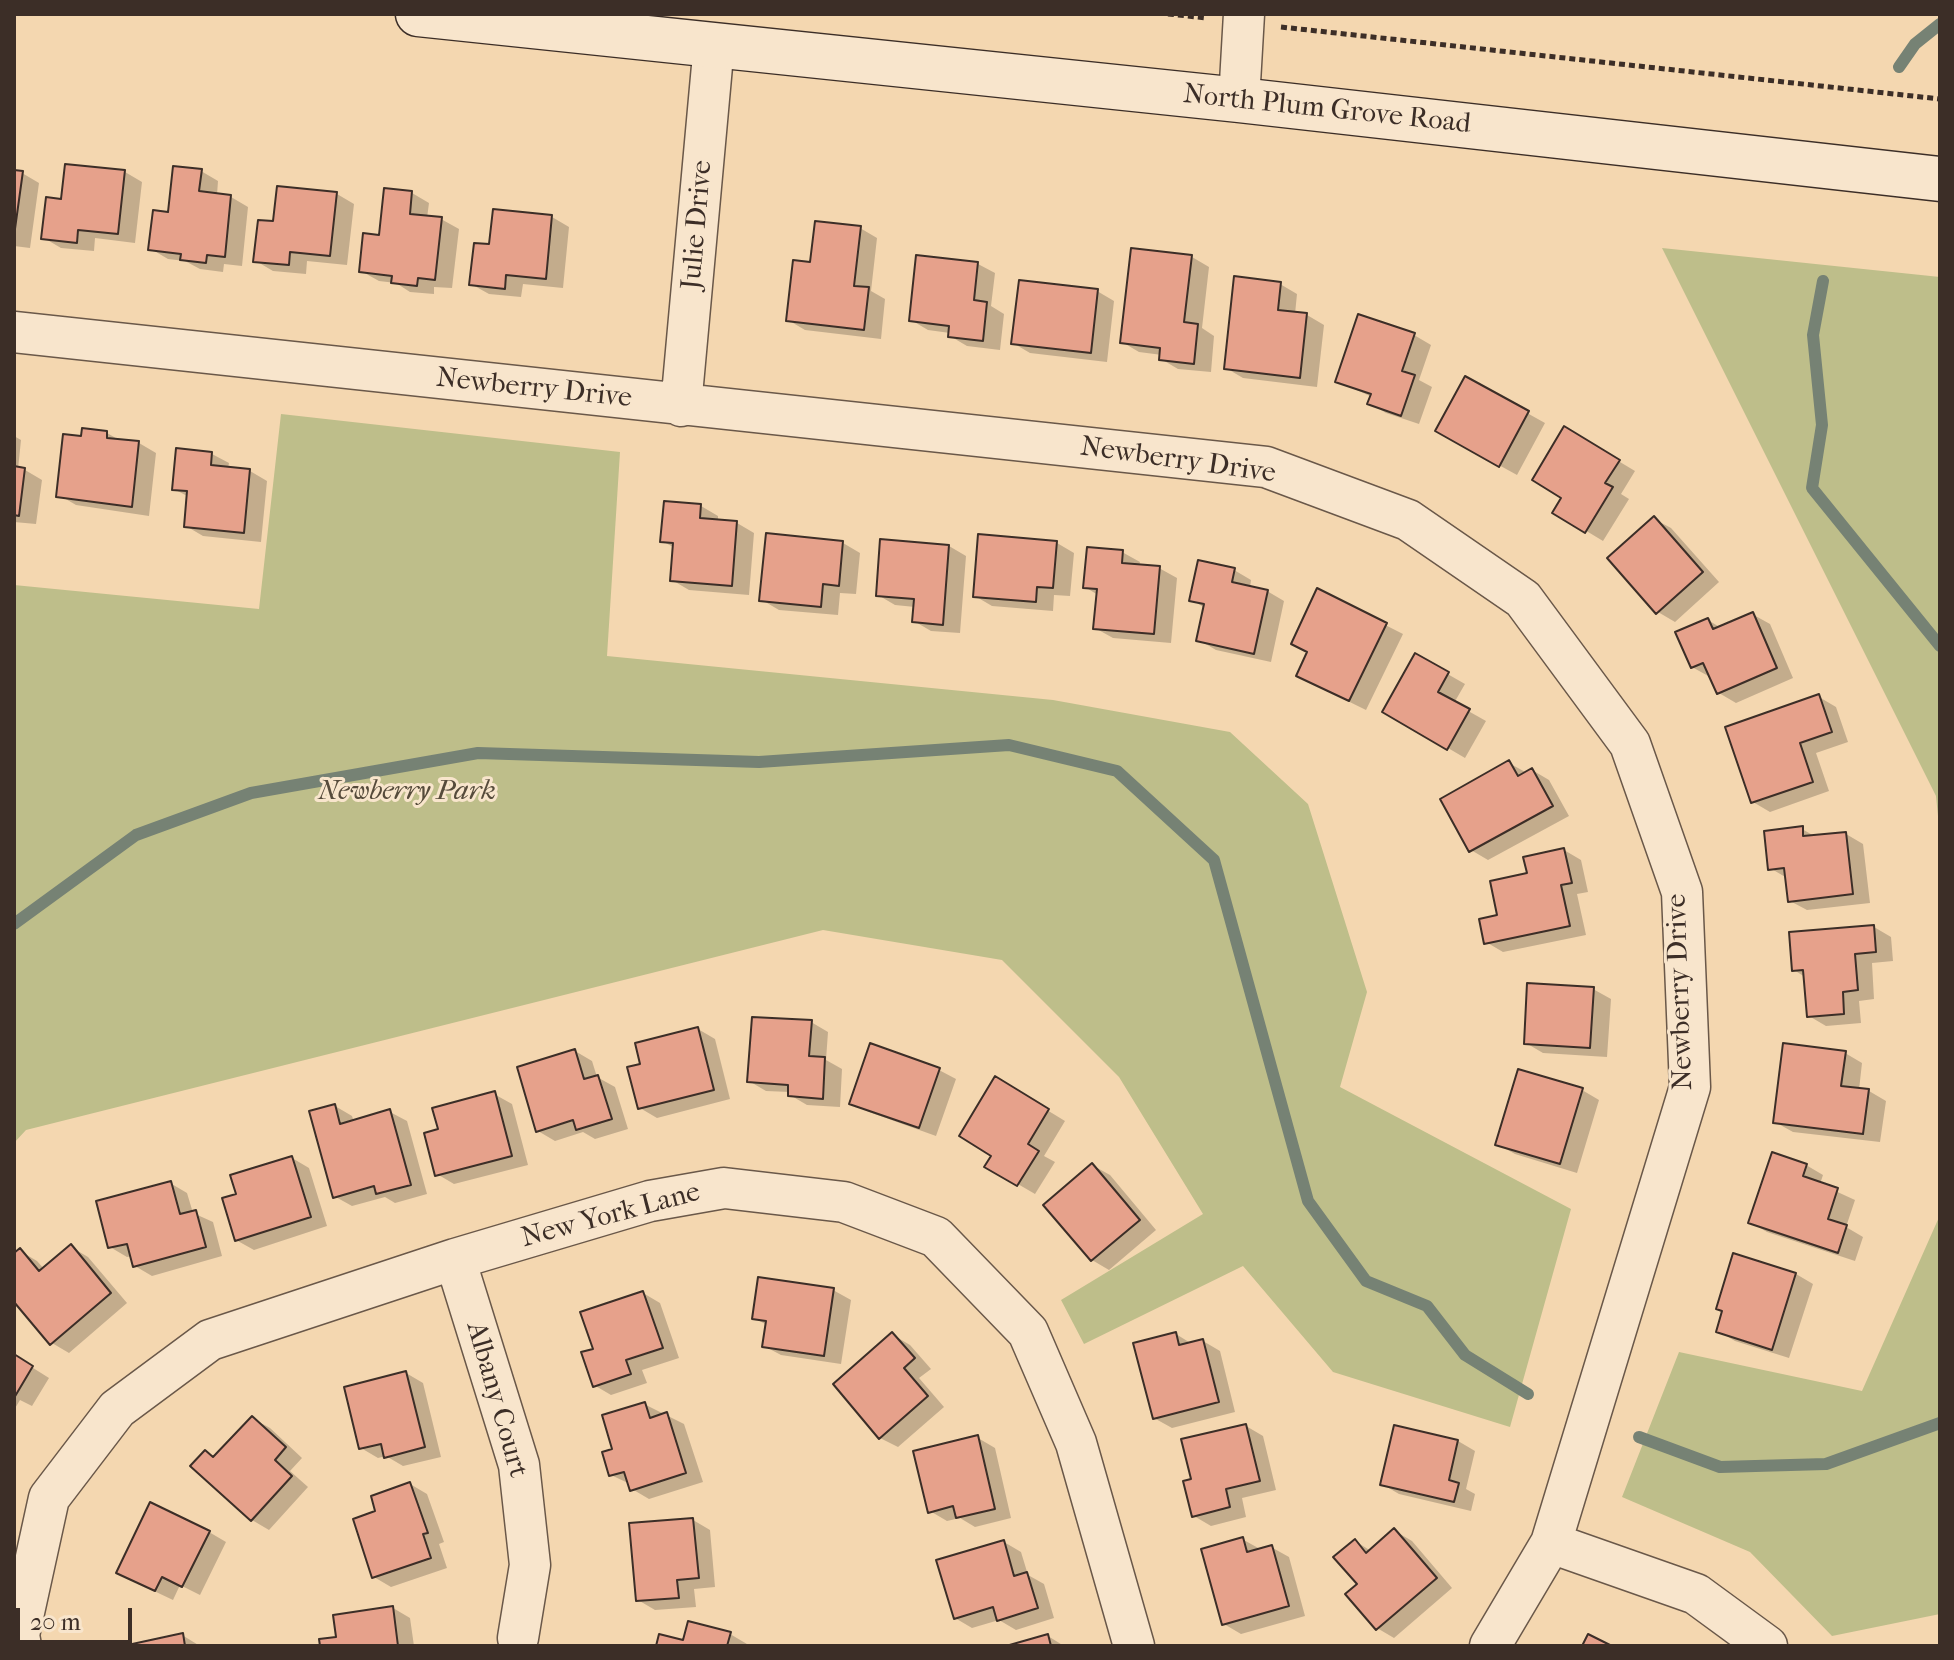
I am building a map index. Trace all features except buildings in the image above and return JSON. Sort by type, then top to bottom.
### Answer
[{"type":"street","name":"North Plum Grove Road","points":[[418,14],[1239,100],[1940,179]]},
{"type":"street","points":[[1239,100],[1244,18]]},
{"type":"street","name":"Julie Drive","points":[[681,406],[714,44]]},
{"type":"street","name":"Newberry Drive","points":[[14,332],[1266,467],[1408,520],[1523,599],[1630,744],[1682,892],[1690,1087],[1551,1543],[1490,1646]]},
{"type":"street","name":"New York Lane","points":[[21,1646],[19,1635],[49,1498],[117,1409],[210,1340],[455,1259],[650,1201],[724,1188],[844,1202],[936,1237],[1028,1332],[1076,1443],[1134,1646]]},
{"type":"street","name":"Albany Court","points":[[455,1259],[519,1465],[530,1565],[518,1638]]},
{"type":"street","points":[[1551,1543],[1696,1594],[1767,1646]]},
{"type":"path","points":[[1168,14],[1244,18],[1940,99]]},
{"type":"green space","points":[[1662,248],[1940,277],[1940,836],[1936,796]]},
{"type":"green space","name":"Newberry Park","points":[[281,414],[620,452],[607,656],[1053,700],[1230,732],[1308,804],[1367,992],[1340,1087],[1571,1209],[1510,1427],[1333,1372],[1243,1266],[1084,1344],[1061,1300],[1203,1214],[1119,1077],[1002,960],[823,930],[26,1130],[14,1143],[14,585],[259,609]]},
{"type":"green space","points":[[1940,1215],[1940,1614],[1832,1636],[1750,1552],[1622,1497],[1679,1352],[1862,1391]]},
{"type":"waterway","points":[[1899,67],[1915,44],[1940,24]]},
{"type":"waterway","points":[[1823,281],[1813,335],[1822,425],[1812,488],[1940,646]]},
{"type":"waterway","points":[[14,924],[136,835],[251,793],[478,753],[759,762],[1009,745],[1117,771],[1214,860],[1308,1201],[1366,1281],[1427,1306],[1465,1355],[1528,1394]]},
{"type":"waterway","points":[[1639,1437],[1720,1467],[1826,1464],[1940,1423]]}]
